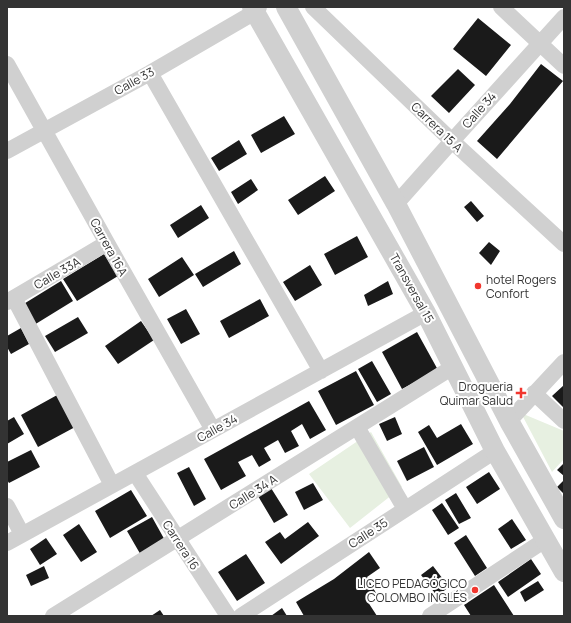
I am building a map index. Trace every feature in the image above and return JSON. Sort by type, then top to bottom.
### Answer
[{"type":"street","name":"Transversal 15","points":[[286,7],[396,204],[509,421],[564,519]]},
{"type":"street","name":"Carrera 15 A","points":[[313,7],[452,141],[564,244]]},
{"type":"street","points":[[501,7],[564,66]]},
{"type":"street","name":"Transversal 15","points":[[255,9],[426,313],[495,451],[564,572]]},
{"type":"street","name":"Calle 33","points":[[7,151],[150,73],[255,9]]},
{"type":"street","name":"Calle 34","points":[[396,204],[564,17]]},
{"type":"street","name":"Carrera 16A","points":[[7,64],[213,430]]},
{"type":"street","points":[[150,73],[320,371]]},
{"type":"street","name":"Calle 33A","points":[[10,300],[107,244]]},
{"type":"street","points":[[10,300],[112,485]]},
{"type":"street","name":"Calle 34","points":[[7,542],[426,313]]},
{"type":"street","points":[[509,421],[564,362]]},
{"type":"street","name":"Calle 34 A","points":[[53,616],[453,367]]},
{"type":"street","points":[[534,393],[564,421]]},
{"type":"street","points":[[357,427],[405,509]]},
{"type":"street","name":"Calle 35","points":[[241,616],[495,451]]},
{"type":"street","name":"Carrera 16","points":[[134,473],[228,616]]},
{"type":"street","points":[[7,506],[22,534]]},
{"type":"street","points":[[430,616],[448,611],[545,540]]},
{"type":"green space","points":[[521,413],[564,431],[564,459],[552,472]]},
{"type":"green space","points":[[371,432],[402,487],[350,528],[309,474]]},
{"type":"building","points":[[478,18],[511,45],[486,76],[453,49]]},
{"type":"building","points":[[541,64],[563,81],[497,159],[477,141],[510,104]]},
{"type":"building","points":[[458,69],[475,85],[449,113],[431,96]]},
{"type":"building","points":[[284,116],[295,134],[261,153],[251,135]]},
{"type":"building","points":[[239,140],[247,154],[219,171],[211,158]]},
{"type":"building","points":[[325,176],[335,191],[298,215],[288,200]]},
{"type":"building","points":[[251,179],[258,190],[238,204],[231,192]]},
{"type":"building","points":[[471,201],[484,216],[477,222],[464,207]]},
{"type":"building","points":[[201,205],[209,218],[178,238],[170,225]]},
{"type":"building","points":[[357,236],[368,257],[335,275],[324,254]]},
{"type":"building","points":[[489,242],[500,251],[491,265],[479,253]]},
{"type":"building","points":[[234,251],[241,264],[203,287],[195,274]]},
{"type":"building","points":[[104,254],[118,276],[77,301],[63,279]]},
{"type":"building","points":[[182,257],[194,275],[159,297],[148,279]]},
{"type":"building","points":[[310,265],[322,285],[295,301],[283,282]]},
{"type":"building","points":[[61,281],[73,301],[34,325],[22,305]]},
{"type":"building","points":[[388,281],[393,294],[368,306],[364,295]]},
{"type":"building","points":[[260,299],[269,316],[229,338],[220,321]]},
{"type":"building","points":[[186,309],[200,334],[181,344],[167,319]]},
{"type":"building","points":[[78,317],[88,333],[55,352],[45,336]]},
{"type":"building","points":[[141,321],[154,340],[118,364],[105,346]]},
{"type":"building","points":[[21,328],[29,344],[11,354],[7,347],[7,336]]},
{"type":"building","points":[[417,332],[438,370],[402,389],[382,352]]},
{"type":"building","points":[[372,361],[391,394],[377,402],[358,369]]},
{"type":"building","points":[[356,371],[374,405],[336,425],[318,391]]},
{"type":"building","points":[[564,385],[564,408],[552,396]]},
{"type":"building","points":[[59,394],[77,426],[38,447],[21,415]]},
{"type":"building","points":[[309,401],[326,430],[310,439],[302,424],[291,431],[299,446],[285,453],[278,440],[264,448],[271,460],[259,467],[252,455],[238,462],[246,476],[221,490],[204,459]]},
{"type":"building","points":[[14,417],[24,434],[7,444],[7,421]]},
{"type":"building","points":[[395,417],[402,434],[387,441],[379,424]]},
{"type":"building","points":[[461,424],[473,444],[437,465],[418,432],[429,425],[437,438]]},
{"type":"building","points":[[424,447],[434,467],[407,481],[397,461]]},
{"type":"building","points":[[31,450],[40,467],[9,483],[7,480],[7,462]]},
{"type":"building","points":[[564,463],[564,476],[557,470]]},
{"type":"building","points":[[189,467],[206,499],[194,506],[177,473]]},
{"type":"building","points":[[489,472],[500,489],[477,504],[466,487]]},
{"type":"building","points":[[564,480],[564,494],[557,487]]},
{"type":"building","points":[[313,483],[323,500],[304,510],[295,492]]},
{"type":"building","points":[[271,488],[288,515],[274,523],[258,496]]},
{"type":"building","points":[[131,490],[147,516],[110,538],[95,511]]},
{"type":"building","points":[[456,493],[471,518],[459,524],[445,500]]},
{"type":"building","points":[[442,503],[459,528],[448,535],[432,510]]},
{"type":"building","points":[[152,517],[167,544],[142,557],[127,531]]},
{"type":"building","points":[[512,519],[526,540],[511,549],[498,529]]},
{"type":"building","points":[[308,522],[319,536],[281,564],[265,542],[280,532],[285,539]]},
{"type":"building","points":[[79,524],[97,552],[81,562],[63,535]]},
{"type":"building","points":[[466,535],[487,568],[475,576],[454,543]]},
{"type":"building","points":[[46,538],[57,554],[40,565],[30,549]]},
{"type":"building","points":[[369,552],[380,568],[367,577],[376,593],[366,599],[377,616],[304,616],[296,602],[334,579]]},
{"type":"building","points":[[246,554],[265,583],[237,601],[218,572]]},
{"type":"building","points":[[531,559],[541,574],[508,597],[498,582]]},
{"type":"building","points":[[44,566],[49,578],[31,586],[26,575]]},
{"type":"building","points":[[433,566],[449,587],[437,596],[421,575]]},
{"type":"building","points":[[538,581],[544,590],[525,602],[520,592]]},
{"type":"building","points":[[494,585],[514,616],[471,616],[464,605]]},
{"type":"building","points":[[282,608],[287,616],[271,616]]},
{"type":"building","points":[[160,610],[164,616],[151,616]]},
{"type":"place","name":"hotel Rogers Confort","points":[[478,286]]},
{"type":"place","name":"Drogueria Quimar Salud","points":[[521,393]]},
{"type":"place","name":"LICEO PEDAGÓGICO COLOMBO INGLÉS","points":[[475,590]]}]
